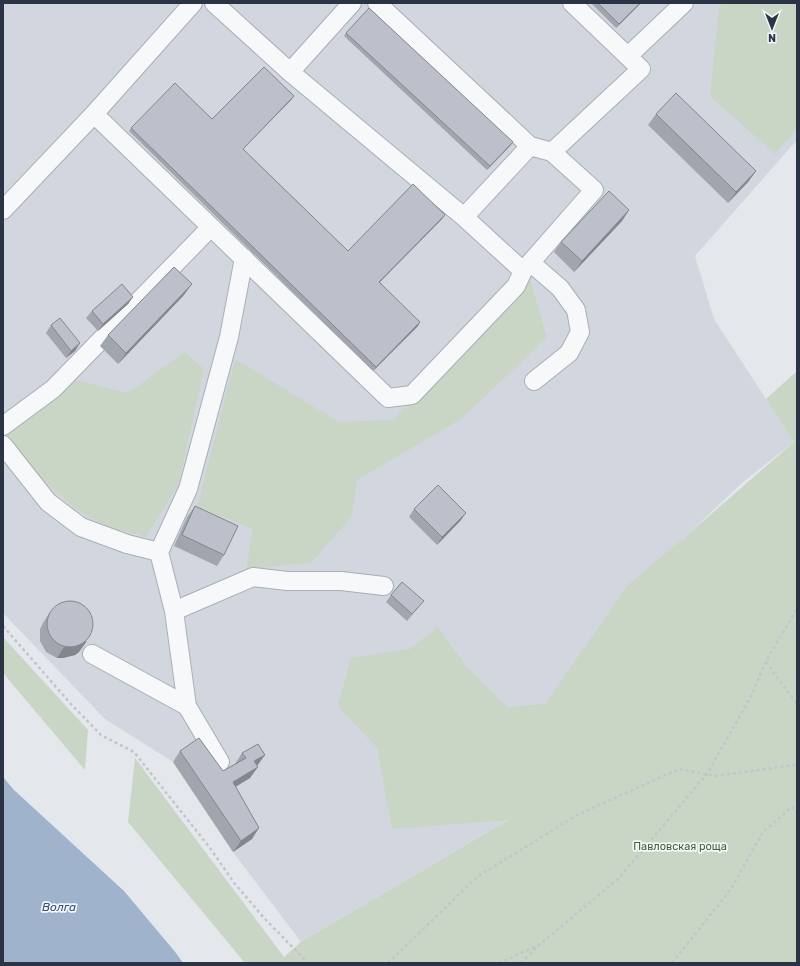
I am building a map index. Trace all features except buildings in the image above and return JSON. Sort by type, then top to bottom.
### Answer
[{"type":"lane","points":[[3,210],[94,114],[193,3]]},
{"type":"lane","points":[[214,3],[290,72],[464,217],[527,267],[560,288],[576,310],[580,332],[570,353],[534,381]]},
{"type":"lane","points":[[290,72],[352,3]]},
{"type":"lane","points":[[94,114],[388,398],[412,395],[516,286],[527,267],[594,190],[552,152],[530,146],[377,3]]},
{"type":"lane","points":[[552,152],[641,69],[572,3]]},
{"type":"lane","points":[[628,56],[684,3]]},
{"type":"lane","points":[[464,217],[530,146]]},
{"type":"lane","points":[[3,426],[53,389],[211,227]]},
{"type":"lane","points":[[220,762],[187,706],[174,611],[158,552],[188,489],[229,337],[244,258]]},
{"type":"lane","points":[[3,445],[48,502],[81,527],[127,544],[158,552]]},
{"type":"lane","points":[[174,611],[253,577],[287,581],[341,581],[384,586]]},
{"type":"lane","points":[[92,654],[187,706]]},
{"type":"path","points":[[521,963],[539,945],[618,879],[707,774],[750,698],[766,661],[797,609]]},
{"type":"path","points":[[3,626],[70,703],[101,735],[134,752],[210,848],[235,884],[266,920],[308,963]]},
{"type":"path","points":[[766,661],[797,704]]},
{"type":"path","points":[[388,963],[477,877],[576,815],[679,769],[715,776],[795,764],[797,768]]},
{"type":"path","points":[[672,963],[732,889],[763,832],[792,807],[797,812]]},
{"type":"path","points":[[499,963],[539,945]]},
{"type":"shaded area","points":[[3,3],[797,3],[797,140],[695,256],[714,319],[794,442],[743,482],[686,536],[587,773],[301,942],[233,852],[173,762],[105,719],[3,613]]},
{"type":"green space","points":[[723,3],[797,3],[797,129],[775,154],[710,96],[719,7]]},
{"type":"green space","points":[[530,279],[547,338],[461,419],[357,480],[352,516],[312,562],[246,570],[253,529],[197,507],[235,359],[339,422],[393,420]]},
{"type":"green space","points":[[185,352],[204,369],[178,486],[146,537],[101,524],[82,513],[57,493],[35,471],[6,434],[74,380],[128,393]]},
{"type":"green space","name":"Павловская роща","points":[[797,371],[797,963],[245,963],[128,822],[135,758],[284,957],[301,942],[508,820],[392,829],[377,748],[338,706],[351,658],[410,649],[438,627],[466,666],[507,707],[545,704],[628,585],[681,540],[684,541],[686,536],[794,442],[766,399]]},
{"type":"green space","points":[[3,637],[88,730],[85,770],[3,673]]},
{"type":"water","name":"Волга","points":[[3,777],[14,790],[124,891],[183,963],[3,963]]}]
